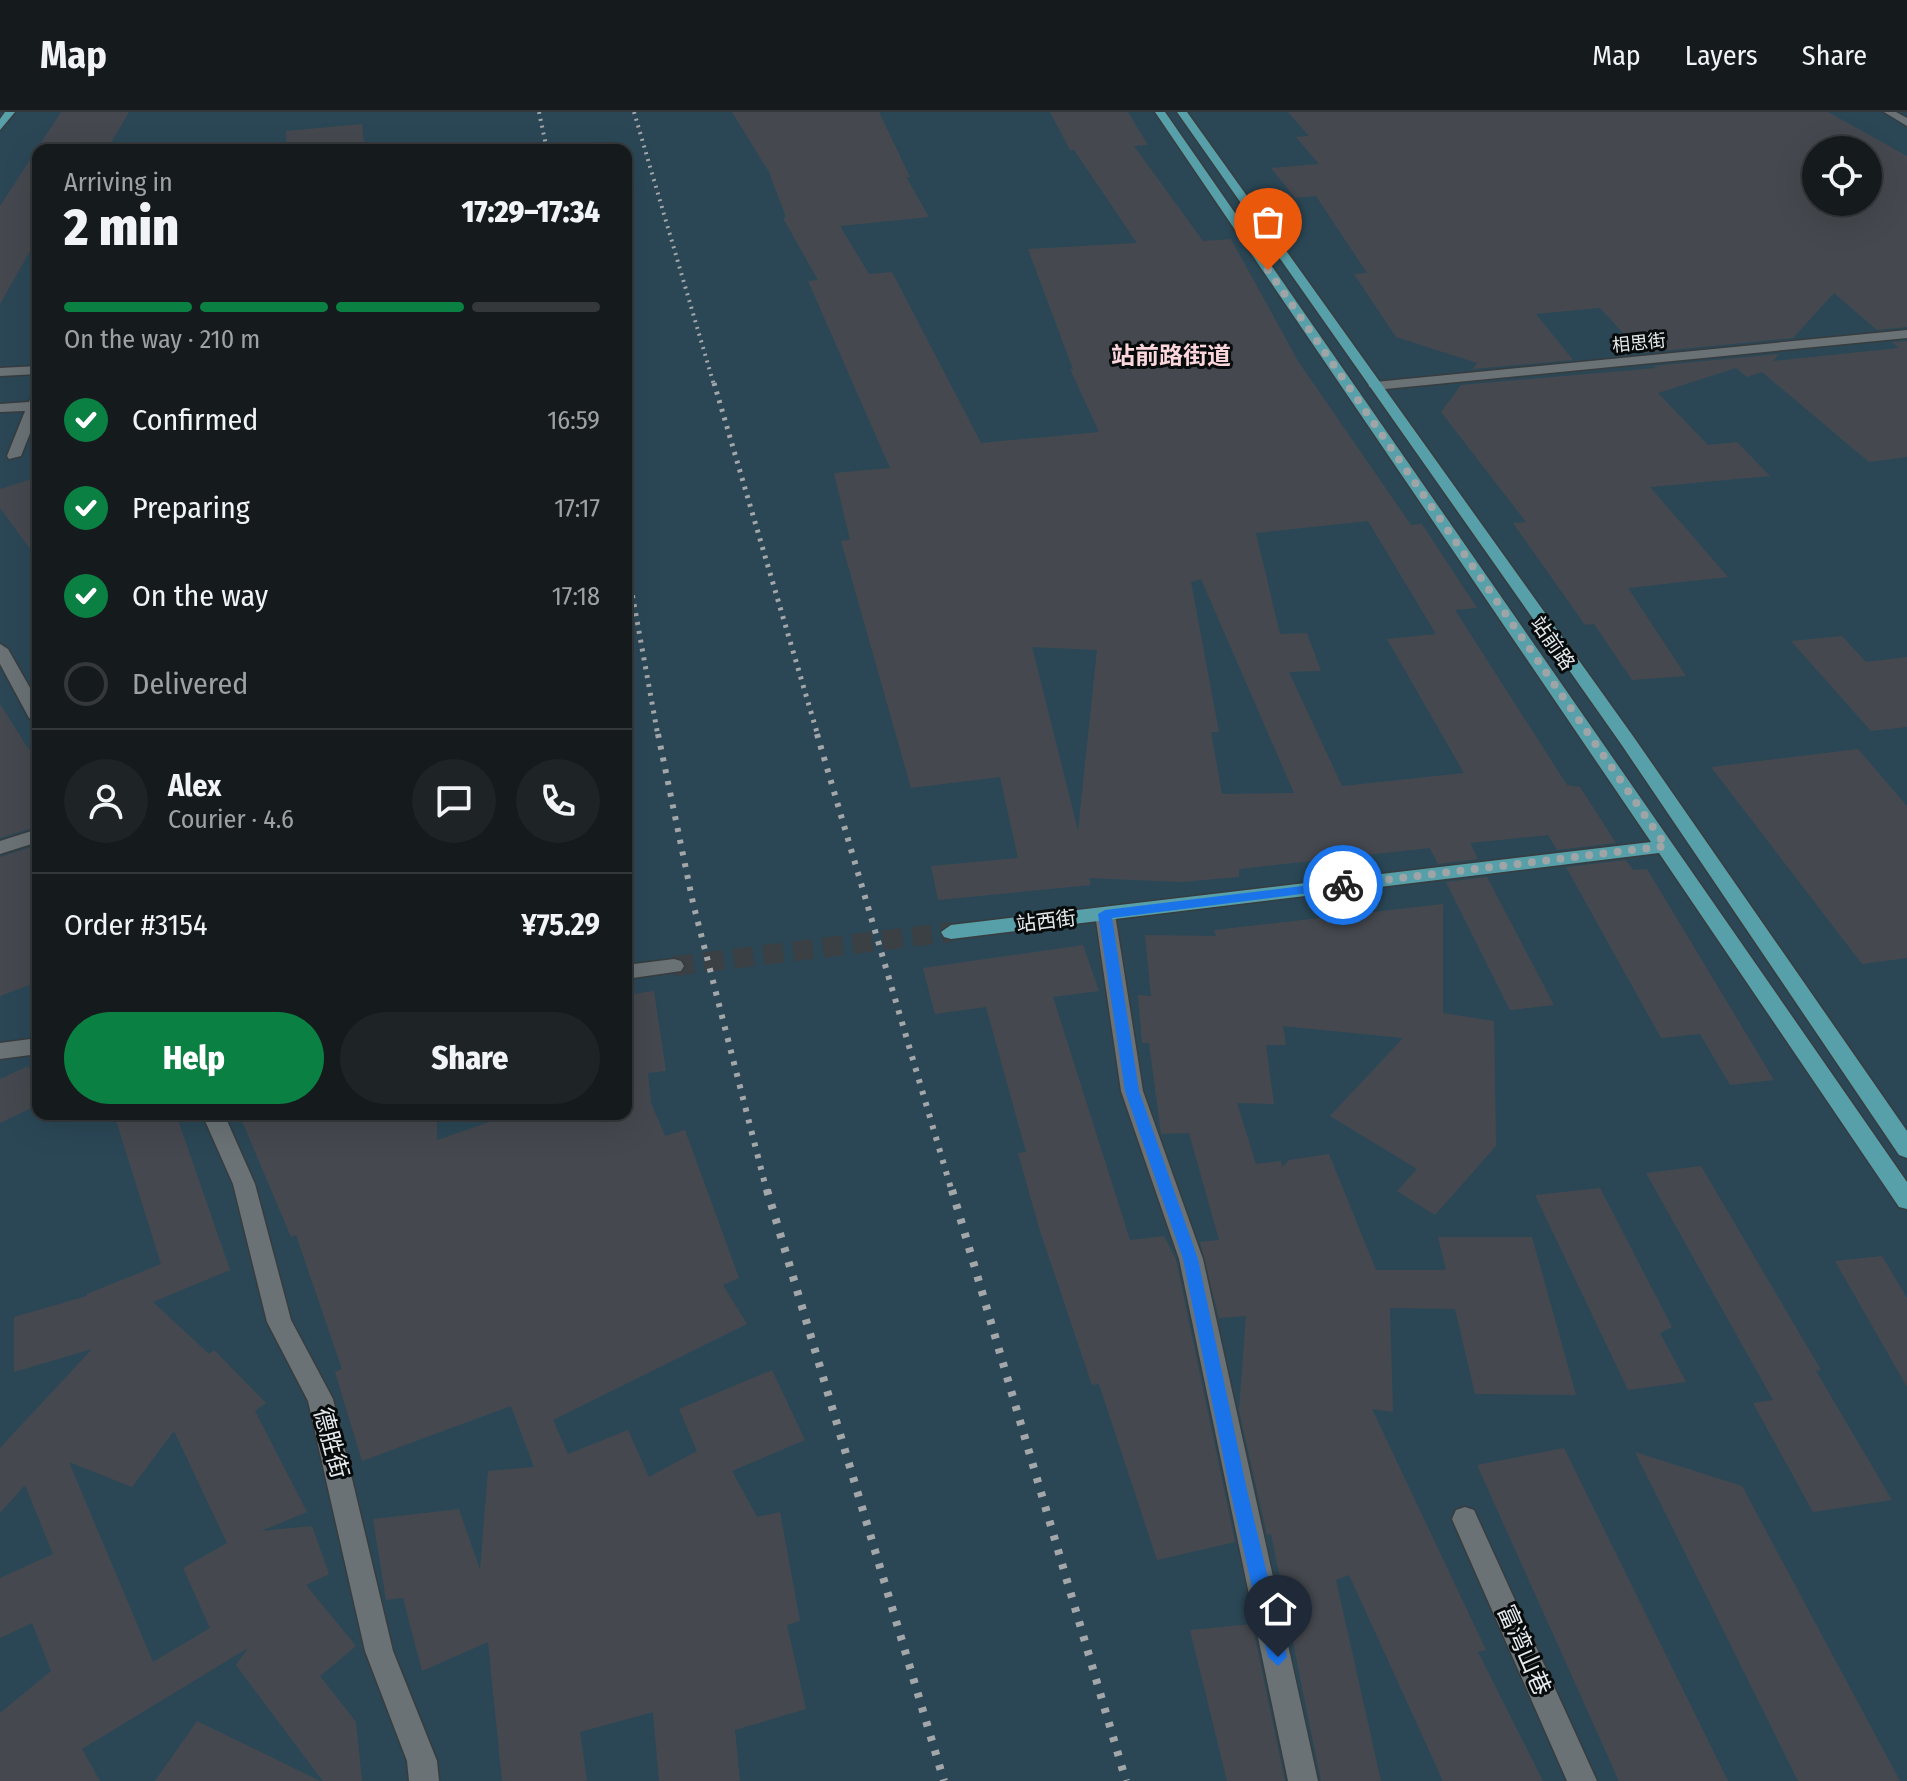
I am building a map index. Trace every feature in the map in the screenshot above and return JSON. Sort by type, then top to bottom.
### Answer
[{"type":"main road","points":[[0,127],[10,112]]},
{"type":"main road","name":"站前路","points":[[1160,112],[1907,1200]]},
{"type":"main road","name":"站前路","points":[[1182,112],[1627,740],[1907,1149]]},
{"type":"main road","name":"站西街","points":[[951,932],[1666,846]]},
{"type":"street","points":[[1889,112],[1907,123]]},
{"type":"street","name":"相思街","points":[[1375,386],[1907,334]]},
{"type":"street","points":[[0,372],[32,370]]},
{"type":"street","points":[[0,408],[32,402]]},
{"type":"street","points":[[14,456],[32,411]]},
{"type":"street","points":[[0,649],[32,707]]},
{"type":"street","points":[[0,848],[32,837]]},
{"type":"street","points":[[1105,914],[1132,1091],[1191,1259],[1303,1781]]},
{"type":"street","points":[[632,971],[674,966]]},
{"type":"street","points":[[0,1051],[32,1047]]},
{"type":"street","name":"德胜街","points":[[216,1120],[244,1184],[279,1322],[320,1399],[379,1651],[422,1761],[424,1781]]},
{"type":"street","name":"富湾山巷","points":[[1465,1519],[1582,1781]]},
{"type":"shaded area","points":[[0,112],[1907,112],[1907,1781],[0,1781]]},
{"type":"building","points":[[61,112],[129,112],[110,144],[40,144]]},
{"type":"building","points":[[732,112],[879,112],[910,177],[906,177],[929,217],[840,226],[869,274],[892,272],[981,443],[1099,432],[1070,369],[1073,369],[1028,249],[1137,243],[1074,150],[1070,150],[1050,112],[1128,112],[1148,145],[1134,146],[1203,241],[1231,239],[1298,361],[1411,525],[1422,524],[1477,608],[1455,610],[1567,785],[1580,787],[1616,843],[1557,850],[1548,835],[1470,843],[1478,859],[1438,864],[1430,848],[1239,869],[1239,877],[1180,882],[1089,878],[1091,885],[938,900],[931,866],[1018,858],[1000,777],[911,788],[841,541],[850,540],[834,473],[890,468],[808,281],[818,280],[783,218],[786,217],[769,172]],"holes":[[[1368,521],[1436,634],[1387,639],[1464,773],[1342,786],[1289,672],[1321,671],[1307,633],[1280,634],[1256,533]],[[1201,579],[1294,793],[1222,794],[1211,732],[1219,732],[1191,582]],[[1032,647],[1097,650],[1078,831]]]},
{"type":"building","points":[[1288,112],[1828,112],[1871,136],[1802,136],[1802,216],[1882,216],[1882,142],[1907,156],[1907,327],[1877,330],[1834,293],[1793,338],[1641,353],[1600,308],[1536,314],[1573,360],[1473,369],[1477,363],[1396,337],[1354,274],[1367,273],[1316,196],[1295,198],[1271,168],[1319,164],[1296,137],[1309,136]]},
{"type":"building","points":[[362,124],[364,144],[287,144],[286,131]]},
{"type":"building","points":[[32,157],[32,248],[0,304],[0,206]]},
{"type":"building","points":[[1907,341],[1907,457],[1869,462],[1762,372],[1747,377],[1736,368],[1658,393],[1708,445],[1737,442],[1770,476],[1650,487],[1728,577],[1628,588],[1686,676],[1632,680],[1594,624],[1585,625],[1513,523],[1526,522],[1441,412],[1461,385],[1779,354],[1773,361],[1899,348],[1892,342]]},
{"type":"building","points":[[32,479],[32,552],[0,508],[0,489]]},
{"type":"building","points":[[1842,636],[1866,662],[1907,657],[1907,727],[1871,731],[1791,641]]},
{"type":"building","points":[[0,704],[32,755],[32,828],[0,838]]},
{"type":"building","points":[[1858,749],[1907,806],[1907,958],[1862,964],[1711,767]]},
{"type":"building","points":[[32,847],[32,984],[0,996],[0,857]]},
{"type":"building","points":[[1626,860],[1633,870],[1647,869],[1774,1080],[1730,1085],[1700,1034],[1661,1038],[1566,867]]},
{"type":"building","points":[[1487,877],[1554,1005],[1510,1010],[1446,882]]},
{"type":"building","points":[[1443,904],[1443,1013],[1494,1021],[1496,1146],[1435,1215],[1397,1191],[1417,1169],[1330,1116],[1403,1038],[1283,1026],[1286,1045],[1266,1045],[1274,1104],[1237,1103],[1256,1164],[1281,1161],[1282,1167],[1289,1160],[1329,1154],[1376,1270],[1446,1270],[1438,1237],[1532,1237],[1576,1395],[1475,1394],[1455,1309],[1390,1308],[1393,1412],[1372,1409],[1486,1650],[1478,1652],[1543,1781],[1443,1781],[1349,1575],[1336,1580],[1381,1781],[1321,1781],[1271,1534],[1267,1535],[1239,1410],[1246,1316],[1219,1318],[1200,1242],[1219,1240],[1189,1133],[1161,1134],[1149,1043],[1142,1043],[1138,995],[1151,996],[1145,935],[1216,936],[1214,930]]},
{"type":"building","points":[[1083,945],[1099,991],[1053,997],[1130,1240],[1164,1236],[1176,1260],[1235,1542],[1157,1560],[1099,1384],[1092,1385],[1040,1231],[1018,1153],[1026,1152],[986,1007],[935,1014],[923,968]]},
{"type":"building","points":[[654,991],[666,1071],[648,1073],[651,1103],[665,1136],[685,1130],[739,1278],[723,1285],[747,1324],[553,1420],[568,1454],[628,1430],[649,1477],[697,1451],[679,1409],[772,1370],[805,1440],[732,1471],[757,1517],[780,1512],[800,1621],[787,1625],[806,1709],[735,1730],[740,1781],[659,1781],[653,1712],[580,1732],[587,1781],[502,1781],[488,1642],[422,1671],[403,1598],[386,1600],[373,1519],[459,1509],[480,1570],[488,1471],[534,1467],[511,1406],[362,1461],[335,1372],[342,1369],[296,1235],[291,1237],[242,1120],[437,1120],[437,1140],[495,1120],[632,1120],[632,994]]},
{"type":"building","points":[[28,1066],[32,1074],[32,1108],[0,1123],[0,1079]]},
{"type":"building","points":[[116,1120],[178,1120],[230,1270],[153,1302],[209,1354],[214,1350],[266,1403],[255,1411],[307,1512],[261,1531],[312,1526],[329,1574],[306,1585],[356,1646],[320,1676],[356,1722],[362,1781],[323,1781],[236,1665],[248,1648],[82,1749],[100,1781],[0,1781],[0,1713],[51,1671],[32,1623],[0,1638],[0,1578],[53,1554],[25,1485],[0,1513],[0,1448],[92,1349],[14,1372],[14,1317],[87,1294],[161,1264]],"holes":[[[174,1431],[227,1543],[183,1568],[210,1628],[153,1662],[69,1462],[132,1487]]]},
{"type":"building","points":[[1701,1166],[1821,1370],[1816,1371],[1892,1500],[1813,1512],[1753,1403],[1773,1400],[1646,1173]]},
{"type":"building","points":[[1600,1188],[1672,1327],[1660,1333],[1686,1382],[1628,1390],[1535,1195]]},
{"type":"building","points":[[1882,1256],[1907,1298],[1907,1387],[1835,1261]]},
{"type":"building","points":[[1564,1448],[1728,1781],[1619,1781],[1477,1465]]},
{"type":"building","points":[[1635,1452],[1742,1486],[1900,1781],[1798,1781]]},
{"type":"building","points":[[1252,1624],[1285,1781],[1227,1781],[1190,1630]]},
{"type":"building","points":[[197,1721],[320,1781],[155,1781]]},
{"type":"tunnel","points":[[674,966],[951,932]]},
{"type":"railway","points":[[539,112],[546,144]]},
{"type":"railway","points":[[634,112],[714,385]]},
{"type":"railway","points":[[714,383],[818,736]]},
{"type":"railway","points":[[632,593],[658,736]]},
{"type":"railway","points":[[658,734],[693,903],[767,1192]]},
{"type":"railway","points":[[817,734],[952,1192]]},
{"type":"railway","points":[[767,1190],[944,1781]]},
{"type":"railway","points":[[952,1190],[1126,1781]]},
{"type":"way so far","points":[[1268,270],[1666,846],[1343,885]]},
{"type":"district","name":"站前路街道","points":[[1171,356]]},
{"type":"route","points":[[1278,1657],[1238,1490],[1191,1259],[1132,1091],[1105,914],[1343,885]]}]
